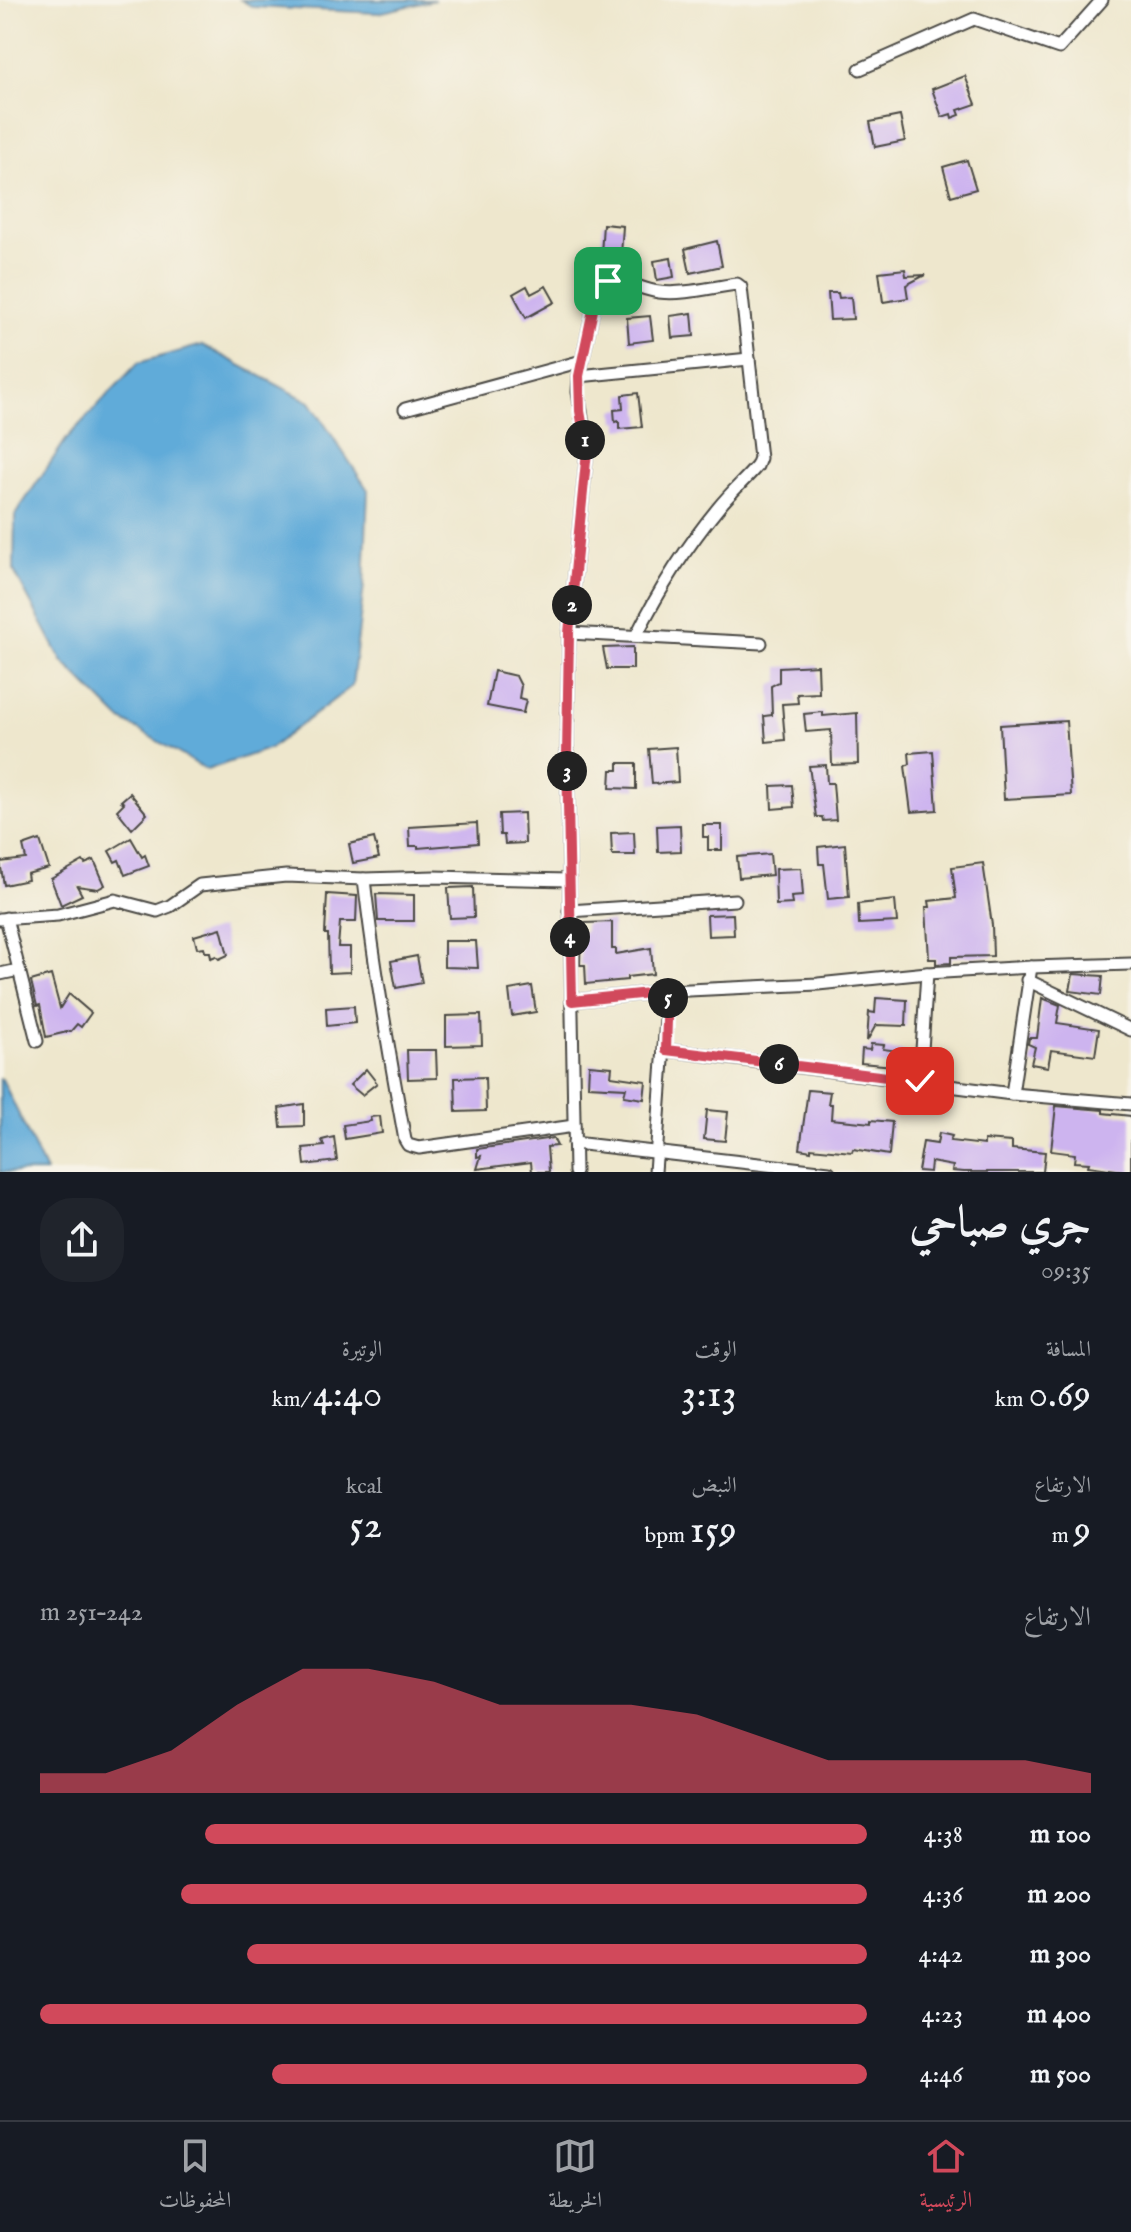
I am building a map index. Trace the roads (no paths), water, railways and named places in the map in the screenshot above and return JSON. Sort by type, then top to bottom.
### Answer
[{"type":"street","points":[[860,69],[974,19],[1059,48],[1102,0]]},
{"type":"street","points":[[575,1172],[567,754],[569,633],[587,451],[580,411],[579,376],[596,296],[608,281],[618,280],[671,293],[740,285],[760,447],[757,466],[685,551],[653,601],[636,636]]},
{"type":"street","points":[[579,376],[749,359]]},
{"type":"street","points":[[405,409],[582,361]]},
{"type":"street","points":[[569,633],[761,643]]},
{"type":"street","points":[[37,1041],[3,919],[58,915],[115,900],[157,911],[170,906],[200,885],[286,876],[569,880]]},
{"type":"street","points":[[364,879],[382,1011],[408,1145],[419,1148],[574,1126]]},
{"type":"street","points":[[569,911],[735,900]]},
{"type":"street","points":[[572,1001],[668,991],[818,984],[927,973],[1131,964]]},
{"type":"street","points":[[1012,1094],[1031,967]]},
{"type":"street","points":[[0,974],[19,970]]},
{"type":"street","points":[[920,1081],[927,973]]},
{"type":"street","points":[[1027,980],[1131,1030]]},
{"type":"street","points":[[655,1172],[668,991]]},
{"type":"street","points":[[666,1050],[1012,1094],[1131,1104]]},
{"type":"street","points":[[574,1143],[739,1167],[829,1172]]},
{"type":"water","points":[[241,0],[435,0],[378,13],[253,7]]},
{"type":"water","points":[[202,345],[310,402],[368,490],[364,585],[352,686],[270,748],[207,770],[120,719],[62,661],[14,571],[15,515],[68,437],[138,363]]},
{"type":"water","points":[[2,1079],[46,1172],[0,1172]]}]
